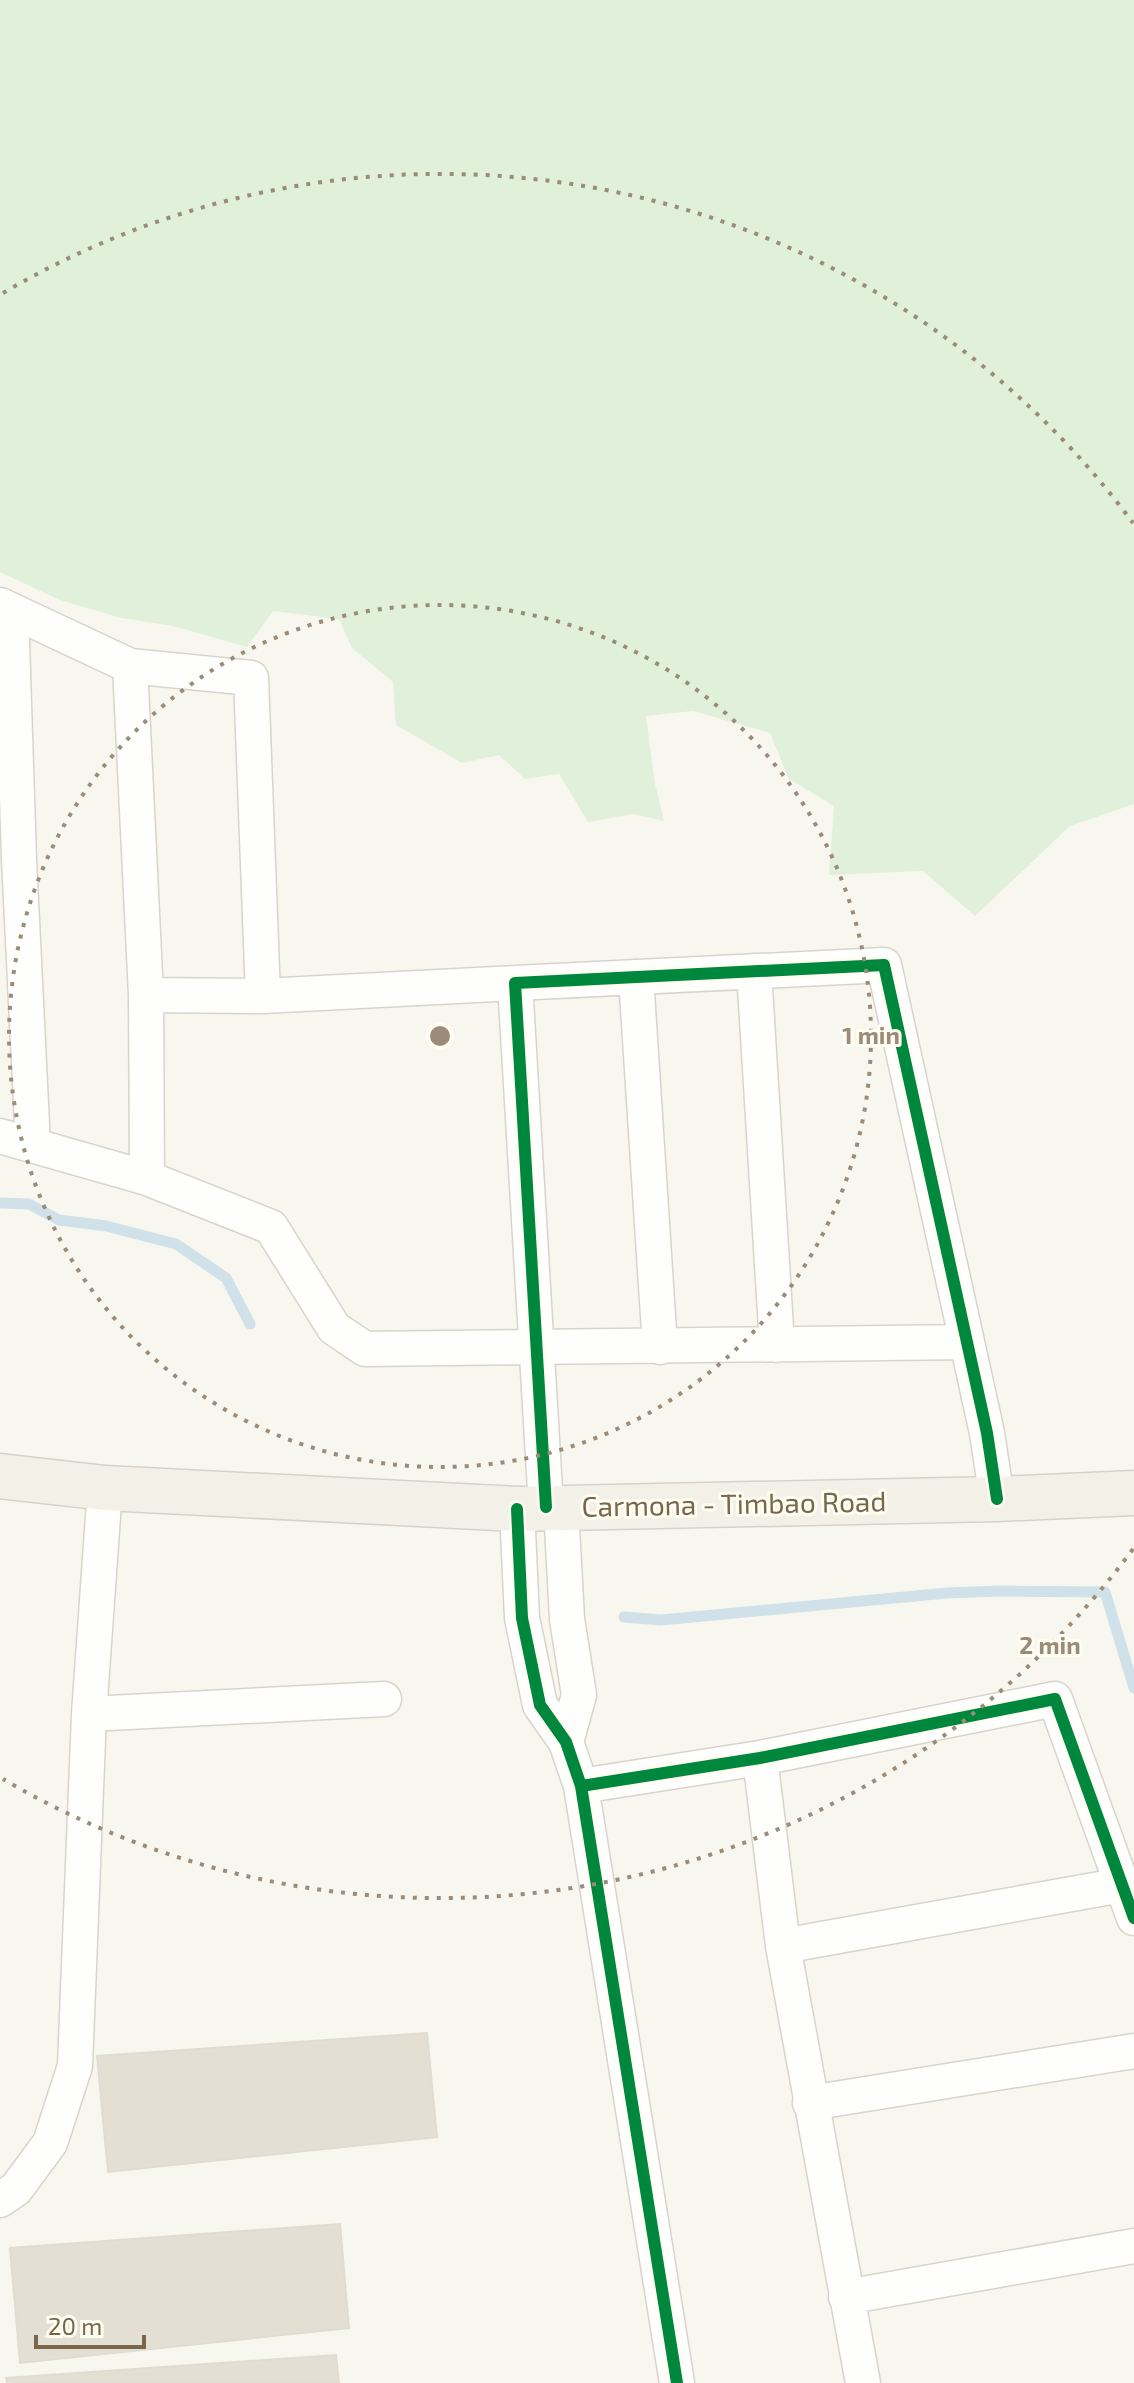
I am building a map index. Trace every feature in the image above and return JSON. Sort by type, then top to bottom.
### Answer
[{"type":"main road","name":"Carmona - Timbao Road","points":[[0,1476],[105,1488],[541,1508],[997,1499],[1134,1493]]},
{"type":"street","points":[[33,1145],[6,607],[130,666],[251,678],[263,996]]},
{"type":"street","points":[[130,666],[146,995],[147,1178]]},
{"type":"street","points":[[146,995],[263,996],[884,965],[987,1433],[997,1499]]},
{"type":"street","points":[[754,971],[777,1345]]},
{"type":"street","points":[[636,977],[660,1347]]},
{"type":"street","points":[[515,983],[537,1348],[541,1508],[522,1618],[540,1705],[566,1742],[581,1786],[677,2383]]},
{"type":"street","points":[[0,1136],[147,1178],[271,1227],[334,1328],[365,1349],[967,1342]]},
{"type":"street","points":[[0,2200],[16,2189],[50,2143],[75,2066],[89,1714],[105,1488]]},
{"type":"street","points":[[541,1508],[567,1619],[579,1695],[566,1742]]},
{"type":"street","points":[[89,1714],[384,1699]]},
{"type":"street","points":[[581,1786],[760,1758],[1055,1699],[1134,1918]]},
{"type":"street","points":[[760,1758],[783,1946],[863,2383]]},
{"type":"street","points":[[783,1946],[1122,1885]]},
{"type":"street","points":[[810,2103],[1134,2051]]},
{"type":"street","points":[[846,2297],[1134,2246]]},
{"type":"green space","points":[[0,0],[1134,0],[1134,804],[1070,826],[975,916],[923,871],[829,875],[834,806],[789,779],[770,733],[693,711],[646,716],[655,784],[664,821],[633,814],[588,822],[559,774],[525,779],[499,755],[462,763],[396,725],[393,682],[352,648],[339,619],[273,611],[247,647],[173,626],[121,618],[60,600],[0,572]]},
{"type":"building","points":[[427,2033],[437,2137],[108,2172],[97,2056]]},
{"type":"building","points":[[340,2224],[349,2328],[20,2363],[10,2248]]},
{"type":"building","points":[[336,2355],[339,2383],[7,2383],[6,2378]]},
{"type":"waterway","points":[[0,1203],[29,1204],[59,1220],[106,1226],[176,1244],[226,1278],[250,1324]]},
{"type":"waterway","points":[[624,1617],[661,1620],[947,1593],[1105,1592],[1134,1688]]},
{"type":"cycle path","points":[[546,1507],[515,983],[884,965],[987,1433],[997,1499]]},
{"type":"cycle path","points":[[517,1509],[522,1618],[540,1705],[566,1742],[581,1786],[677,2383]]},
{"type":"cycle path","points":[[581,1786],[760,1758],[1055,1699],[1134,1918]]}]
